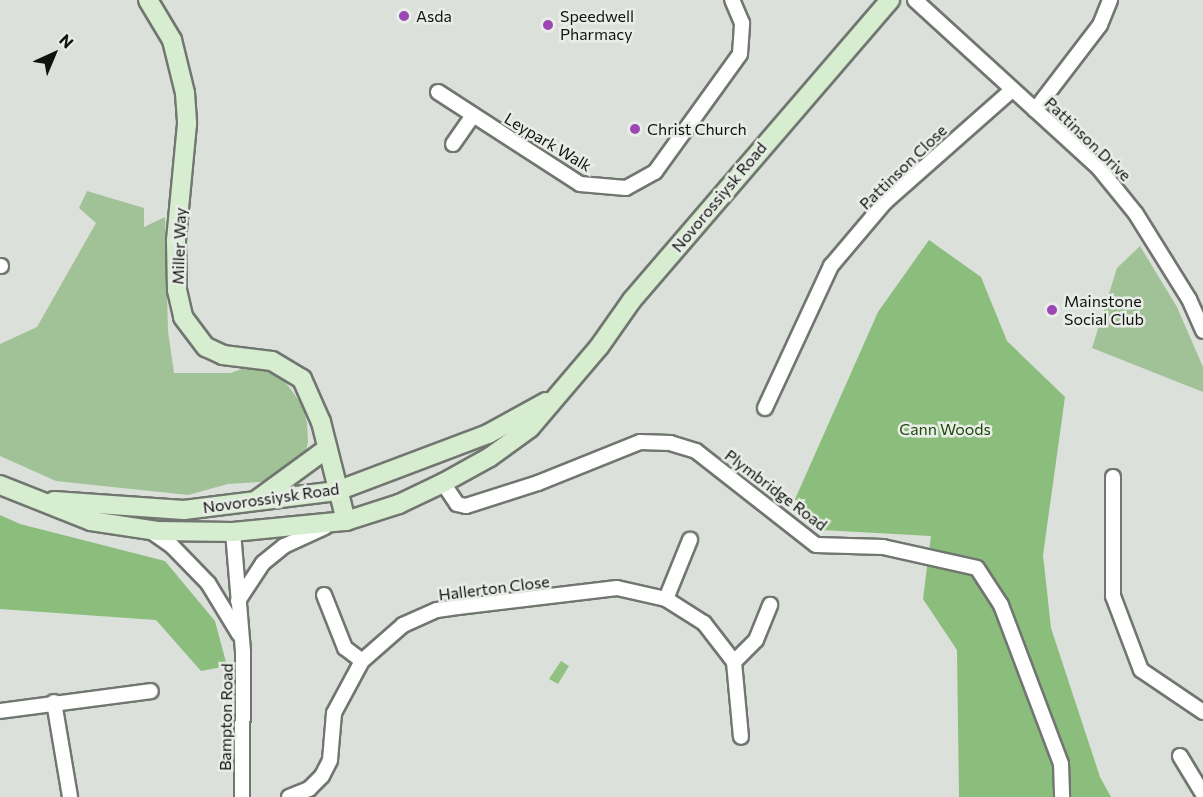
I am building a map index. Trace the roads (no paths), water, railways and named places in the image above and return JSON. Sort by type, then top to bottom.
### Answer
[{"type":"main road","name":"Miller Way","points":[[148,0],[172,40],[185,93],[187,124],[176,241],[177,290],[183,317],[206,347],[223,355],[272,361],[302,379],[315,403],[337,491],[341,521]]},
{"type":"main road","name":"Novorossiysk Road","points":[[0,485],[91,521],[150,530],[233,532],[341,521],[399,504],[443,483],[490,457],[530,428],[552,398],[599,347],[632,300],[811,88],[891,0]]},
{"type":"main road","name":"Novorossiysk Road","points":[[42,500],[184,510],[337,491],[488,434],[552,398]]},
{"type":"main road","points":[[254,502],[325,450]]},
{"type":"main road","points":[[232,505],[233,532]]},
{"type":"street","name":"Leypark Walk","points":[[438,92],[580,184],[608,189],[641,182],[655,172],[741,54],[742,23],[732,0]]},
{"type":"street","name":"Pattinson Drive","points":[[915,0],[1098,167],[1128,202],[1189,299],[1203,331]]},
{"type":"street","points":[[1035,110],[1100,25],[1110,0]]},
{"type":"street","name":"Pattinson Close","points":[[765,408],[831,266],[885,202],[1012,90]]},
{"type":"street","points":[[453,144],[473,115]]},
{"type":"street","name":"Plymbridge Road","points":[[443,483],[457,504],[466,506],[538,483],[640,442],[670,442],[696,452],[816,545],[883,547],[977,568],[1001,605],[1057,754],[1062,797]]},
{"type":"street","points":[[1113,477],[1113,596],[1141,670],[1203,711]]},
{"type":"street","points":[[238,601],[263,563],[284,546],[341,521]]},
{"type":"street","points":[[150,530],[172,546],[208,583],[242,638]]},
{"type":"street","name":"Bampton Road","points":[[233,532],[242,638],[242,797]]},
{"type":"street","points":[[666,599],[690,540]]},
{"type":"street","name":"Hallerton Close","points":[[289,797],[309,789],[322,776],[330,760],[334,713],[362,661],[390,633],[437,610],[617,588],[666,599],[704,624],[734,662]]},
{"type":"street","points":[[324,595],[345,648],[362,661]]},
{"type":"street","points":[[741,737],[734,662],[756,640],[770,605]]},
{"type":"street","points":[[0,711],[54,702],[151,691]]},
{"type":"street","points":[[54,702],[70,797]]},
{"type":"street","points":[[1180,756],[1203,794]]},
{"type":"place","name":"Asda","points":[[404,16]]},
{"type":"place","name":"Speedwell Pharmacy","points":[[548,25]]},
{"type":"place","name":"Christ Church","points":[[635,129]]},
{"type":"place","name":"Mainstone Social Club","points":[[1052,310]]},
{"type":"park label","name":"Cann Woods","points":[[945,429]]}]
